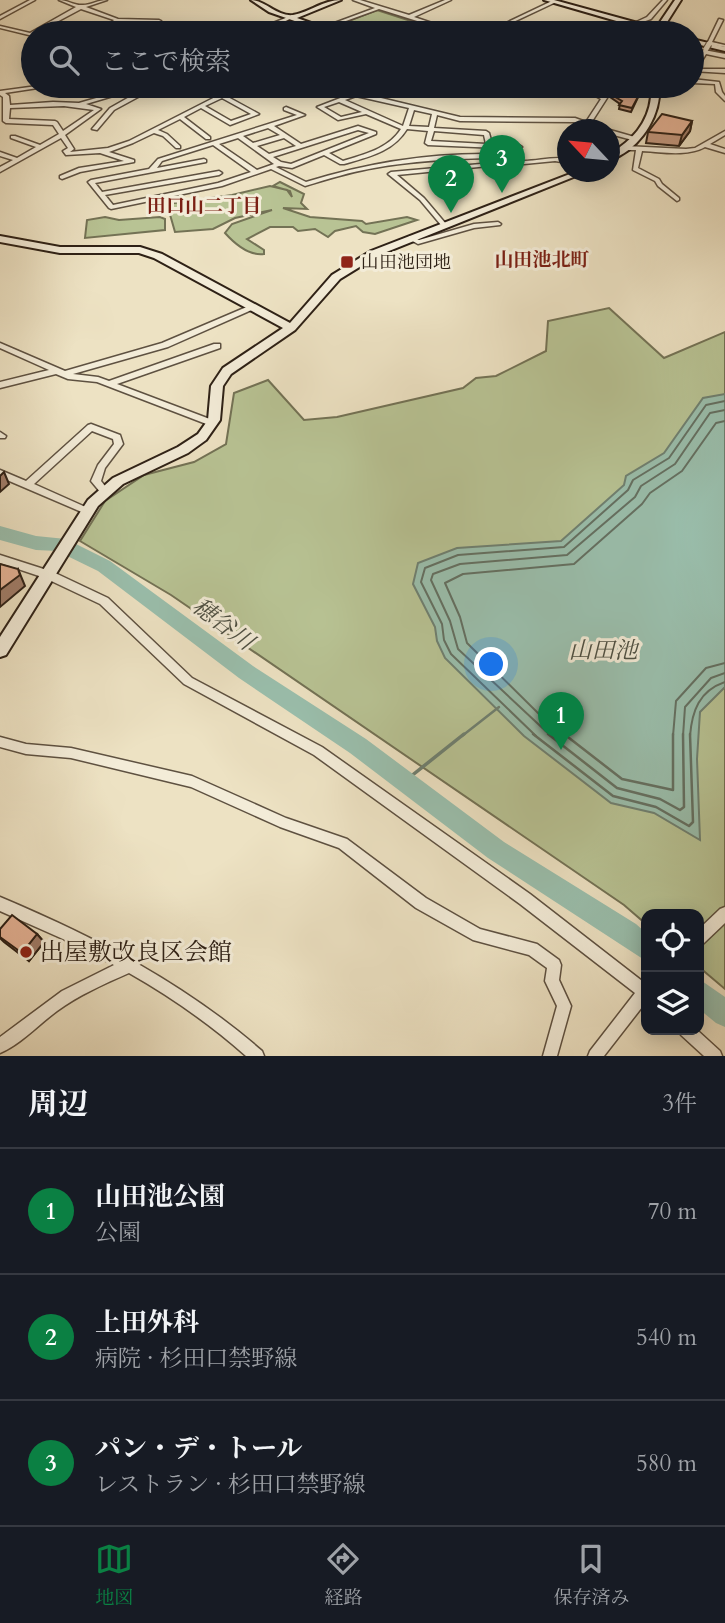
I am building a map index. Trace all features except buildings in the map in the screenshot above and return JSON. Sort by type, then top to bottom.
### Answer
[{"type":"main road","points":[[254,0],[271,11],[299,21]]},
{"type":"main road","points":[[290,18],[338,0]]},
{"type":"main road","points":[[666,21],[678,0]]},
{"type":"main road","points":[[551,1],[622,21]]},
{"type":"main road","points":[[704,43],[725,47]]},
{"type":"main road","points":[[620,151],[636,139],[648,121],[655,98]]},
{"type":"main road","points":[[0,650],[85,514],[104,491],[118,481],[183,450],[202,437],[212,423],[217,386],[227,371],[291,328],[346,269],[375,253],[443,224],[557,181]]},
{"type":"main road","points":[[0,239],[60,250],[140,250],[158,256],[291,328]]},
{"type":"street","points":[[0,18],[33,0]]},
{"type":"street","points":[[61,0],[117,20],[159,21]]},
{"type":"street","points":[[55,21],[78,8],[105,0]]},
{"type":"street","points":[[355,0],[422,21]]},
{"type":"street","points":[[409,17],[449,0]]},
{"type":"street","points":[[643,21],[649,18],[665,0]]},
{"type":"street","points":[[510,21],[551,1]]},
{"type":"street","points":[[344,21],[378,8]]},
{"type":"street","points":[[704,52],[725,13]]},
{"type":"street","points":[[283,21],[290,18]]},
{"type":"street","points":[[1,28],[21,32]]},
{"type":"street","points":[[707,47],[725,47]]},
{"type":"street","points":[[707,47],[725,56]]},
{"type":"street","points":[[704,70],[725,71]]},
{"type":"street","points":[[704,82],[717,83],[719,92],[725,99]]},
{"type":"street","points":[[21,90],[0,93],[6,96],[6,121],[51,121],[63,134],[71,149],[65,153],[99,151],[154,131],[218,98]]},
{"type":"street","points":[[7,107],[80,104],[102,98]]},
{"type":"street","points":[[95,129],[112,109],[132,98]]},
{"type":"street","points":[[201,106],[230,123],[256,114],[226,98]]},
{"type":"street","points":[[345,98],[320,107],[340,120],[364,113]]},
{"type":"street","points":[[373,98],[460,119],[557,120]]},
{"type":"street","points":[[591,119],[604,98]]},
{"type":"street","points":[[340,100],[399,127],[486,133],[489,144]]},
{"type":"street","points":[[0,170],[63,134],[98,109],[80,104]]},
{"type":"street","points":[[324,153],[342,163],[394,144],[408,128],[412,107]]},
{"type":"street","points":[[149,172],[160,160],[302,114],[286,109]]},
{"type":"street","points":[[435,113],[428,143],[519,147]]},
{"type":"street","points":[[181,117],[208,138]]},
{"type":"street","points":[[269,126],[299,145]]},
{"type":"street","points":[[204,161],[91,182],[111,206],[232,182],[276,166],[292,166],[374,133],[358,128],[269,156]]},
{"type":"street","points":[[154,131],[165,135],[178,147]]},
{"type":"street","points":[[239,135],[269,156],[276,166],[305,184],[333,174],[430,157],[498,155],[520,162],[557,158]]},
{"type":"street","points":[[253,145],[284,135]]},
{"type":"street","points":[[620,135],[636,139]]},
{"type":"street","points":[[625,148],[639,151],[686,151],[723,136]]},
{"type":"street","points":[[13,137],[41,147]]},
{"type":"street","points":[[316,140],[334,150]]},
{"type":"street","points":[[214,143],[257,173]]},
{"type":"street","points":[[394,144],[408,146]]},
{"type":"street","points":[[706,145],[725,151]]},
{"type":"street","points":[[62,177],[79,170],[132,161],[99,151]]},
{"type":"street","points":[[189,151],[232,182]]},
{"type":"street","points":[[639,151],[635,170],[657,180],[677,199]]},
{"type":"street","points":[[0,154],[18,160]]},
{"type":"street","points":[[367,155],[422,199],[443,224]]},
{"type":"street","points":[[392,174],[496,164],[490,156]]},
{"type":"street","points":[[149,172],[162,196]]},
{"type":"street","points":[[101,194],[219,173]]},
{"type":"street","points":[[410,239],[418,242],[474,226],[498,224]]},
{"type":"street","points":[[0,385],[61,373],[166,345],[252,308]]},
{"type":"street","points":[[0,345],[61,373],[110,384],[212,423]]},
{"type":"street","points":[[166,345],[178,360]]},
{"type":"street","points":[[110,384],[217,346]]},
{"type":"street","points":[[27,485],[91,427],[117,437],[119,444],[97,475],[96,481],[104,491]]},
{"type":"street","points":[[0,472],[85,514]]},
{"type":"street","points":[[0,559],[52,570],[104,601],[188,681],[318,751],[485,869],[641,988]]},
{"type":"street","points":[[0,742],[26,749],[71,753],[192,782],[284,823],[343,843],[433,910],[478,935],[532,950],[554,965],[552,981],[564,1006],[550,1056]]},
{"type":"street","points":[[0,904],[70,935],[194,1005],[257,1056]]},
{"type":"street","points":[[704,933],[725,914]]},
{"type":"street","points":[[0,1046],[36,1021],[49,1008],[92,981],[127,967]]},
{"type":"street","points":[[595,1056],[641,998]]},
{"type":"street","points":[[692,1035],[715,1056]]},
{"type":"shaded area","points":[[377,10],[411,21],[349,21]]},
{"type":"shaded area","points":[[280,182],[304,194],[301,203],[307,209],[283,208],[310,217],[362,221],[366,224],[407,217],[417,220],[375,234],[363,232],[356,226],[335,231],[328,237],[315,229],[298,231],[293,227],[270,227],[247,239],[264,250],[264,254],[247,251],[225,233],[232,224],[272,210],[235,218],[213,229],[175,232],[167,204],[232,195],[270,186],[285,190],[273,186]]},
{"type":"shaded area","points":[[105,217],[119,220],[160,217],[165,219],[165,230],[85,238],[87,220]]},
{"type":"shaded area","points":[[609,308],[664,358],[725,332],[725,989],[704,971],[704,909],[641,909],[641,920],[624,905],[171,595],[80,541],[105,501],[144,475],[194,462],[226,444],[234,393],[268,380],[304,420],[337,417],[463,388],[476,378],[496,376],[546,351],[548,321]]},
{"type":"water","name":"山田池","points":[[725,394],[725,687],[700,712],[697,759],[700,840],[654,813],[611,803],[524,736],[445,658],[437,641],[435,627],[413,584],[418,563],[457,548],[561,541],[624,485],[626,476],[664,453],[703,398]]},
{"type":"waterway","name":"穂谷川","points":[[0,533],[36,543],[60,544],[104,566],[246,672],[358,746],[496,850],[627,933],[641,945]]},
{"type":"waterway","points":[[462,736],[499,707]]},
{"type":"waterway","points":[[405,781],[464,734]]},
{"type":"waterway","points":[[704,996],[725,1014]]},
{"type":"place","name":"パン・デ・トール","points":[[502,193]]},
{"type":"place","name":"上田外科","points":[[451,213]]},
{"type":"place","name":"山田池団地","points":[[347,262]]},
{"type":"place","name":"山田池公園","points":[[561,750]]},
{"type":"place","name":"出屋敷改良区会館","points":[[26,952]]},
{"type":"district","name":"田口山二丁目","points":[[204,206]]},
{"type":"district","name":"山田池北町","points":[[542,260]]}]
